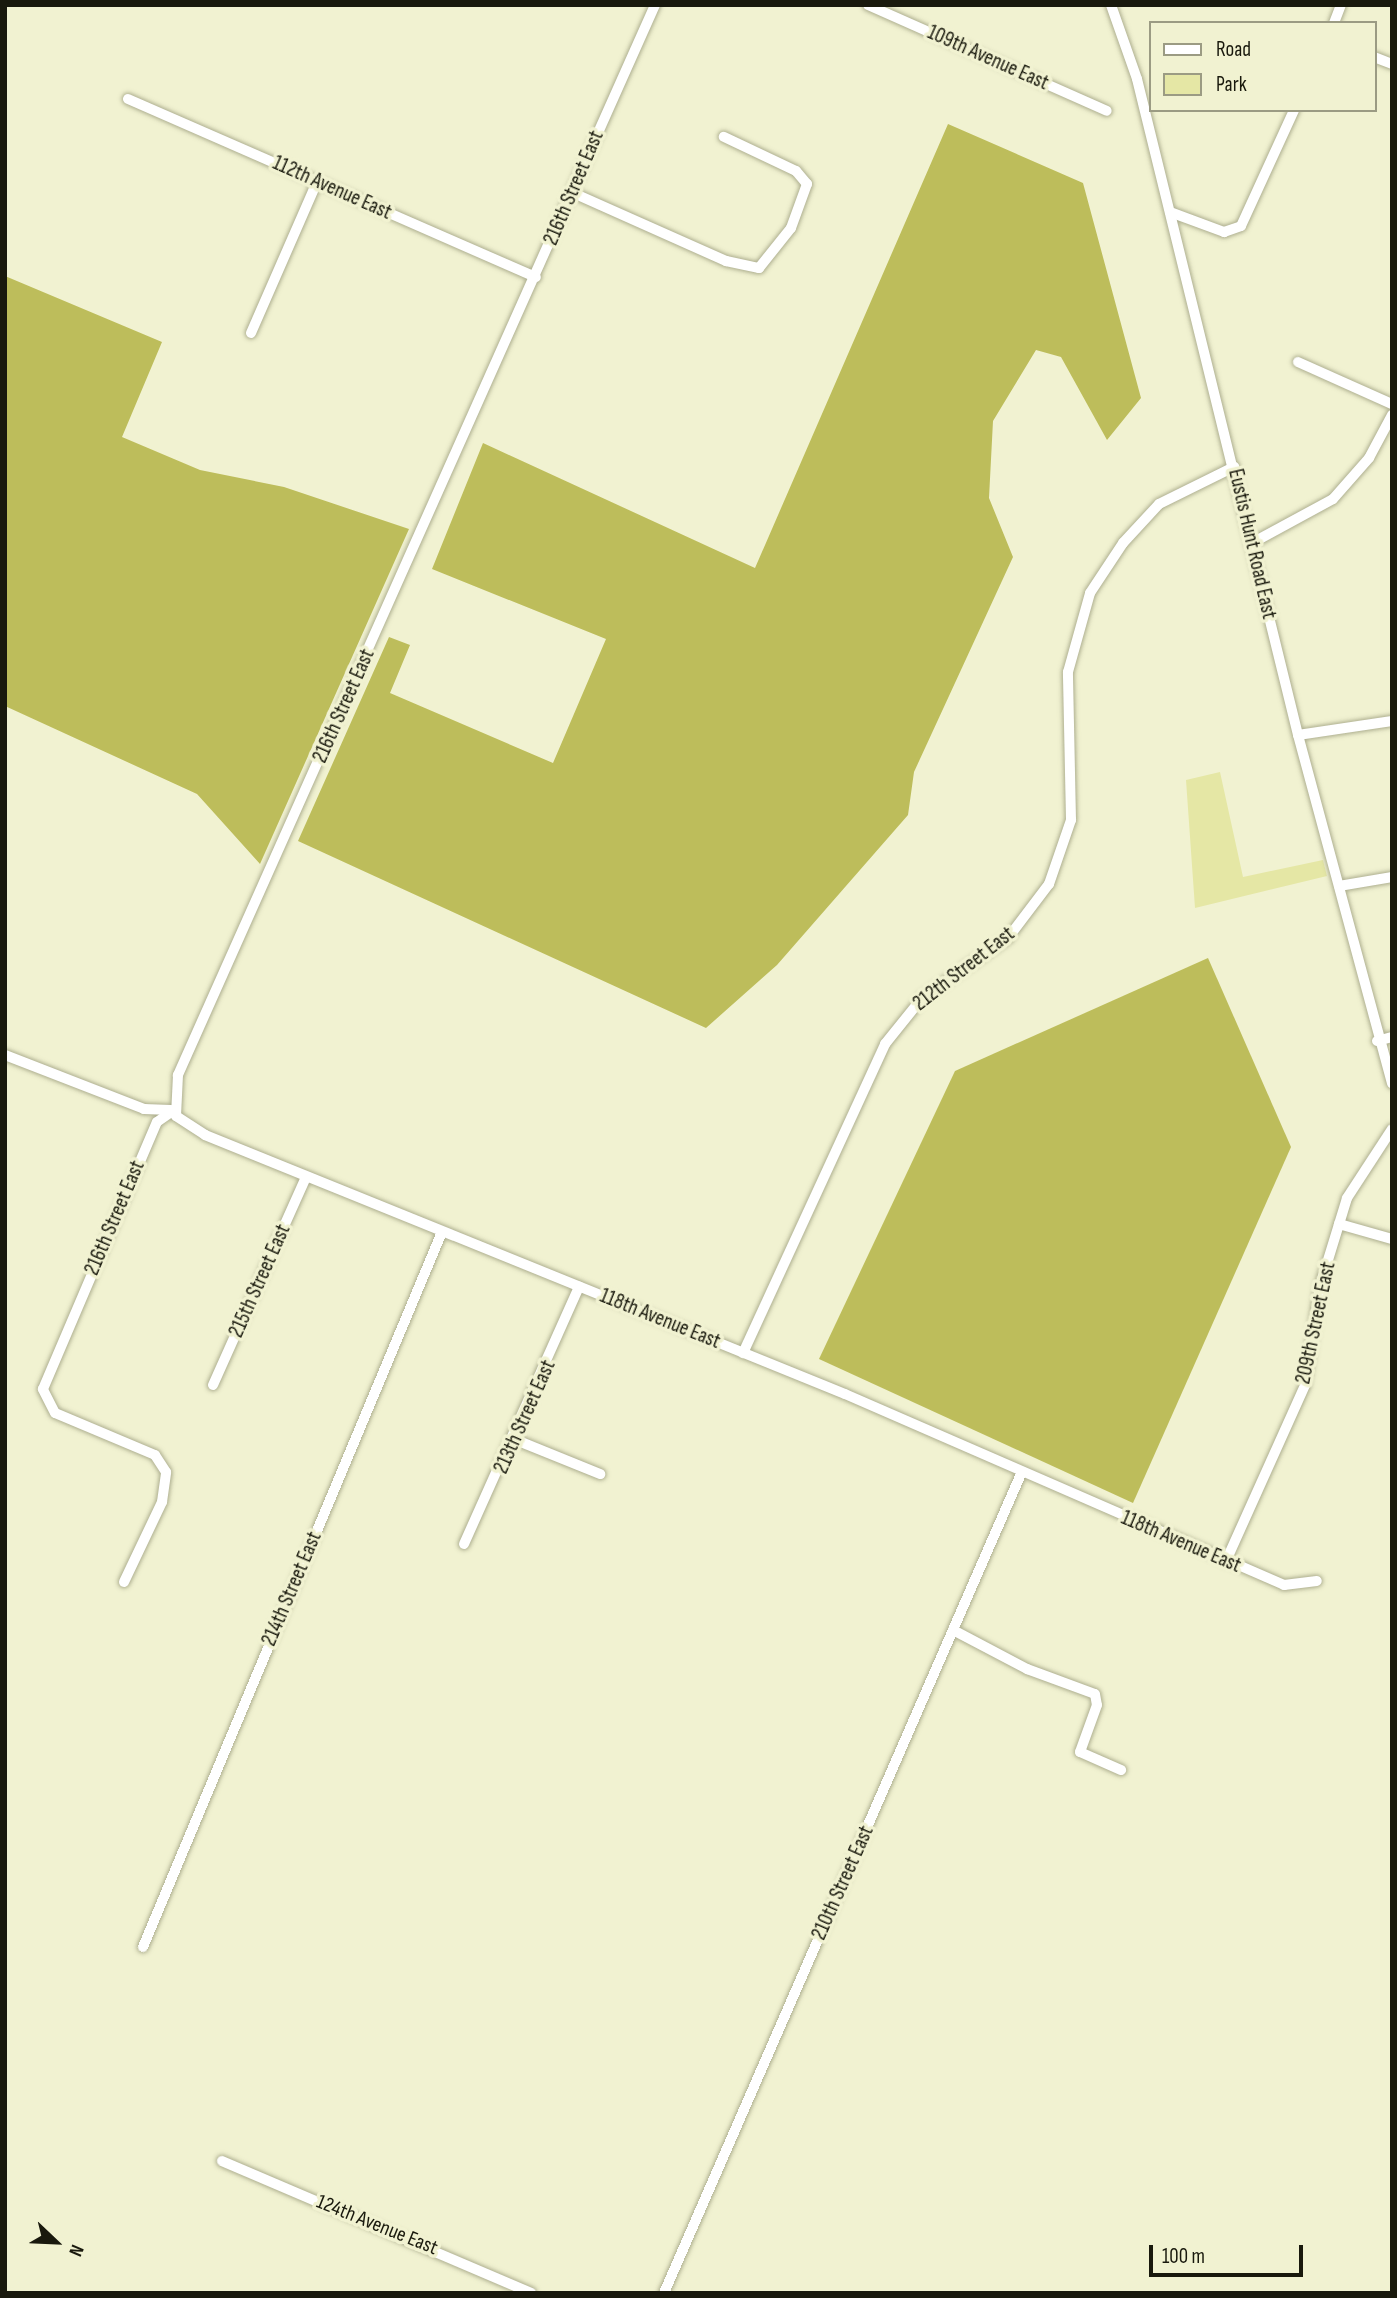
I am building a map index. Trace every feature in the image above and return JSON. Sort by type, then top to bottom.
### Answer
[{"type":"street","name":"216th Street East","points":[[124,1582],[162,1502],[166,1472],[155,1455],[45,1403],[47,1377],[157,1122],[174,1110],[178,1075],[655,5]]},
{"type":"street","name":"109th Avenue East","points":[[869,5],[1107,111]]},
{"type":"street","name":"Eustis Hunt Road East","points":[[1111,5],[1137,79],[1298,735],[1377,1041],[1392,1084]]},
{"type":"street","name":"112th Avenue East","points":[[128,99],[536,277]]},
{"type":"street","points":[[1170,212],[1224,232],[1241,226],[1293,112]]},
{"type":"street","points":[[571,192],[726,261],[759,268],[791,228],[807,184],[796,171],[724,137]]},
{"type":"street","points":[[251,333],[317,182]]},
{"type":"street","points":[[1298,362],[1392,404]]},
{"type":"street","points":[[1252,543],[1291,527],[1333,499],[1369,458],[1392,415]]},
{"type":"street","name":"212th Street East","points":[[743,1353],[885,1044],[922,998],[1008,938],[1049,884],[1071,820],[1069,672],[1090,593],[1159,504],[1234,467]]},
{"type":"street","points":[[1298,735],[1392,721]]},
{"type":"street","points":[[1339,886],[1392,877]]},
{"type":"street","points":[[1377,1041],[1392,1037]]},
{"type":"street","points":[[5,1069],[10,1057],[144,1109],[174,1110]]},
{"type":"street","name":"118th Avenue East","points":[[174,1110],[187,1127],[306,1178],[743,1353],[1284,1585],[1317,1581]]},
{"type":"street","name":"209th Street East","points":[[1226,1560],[1305,1385],[1320,1286],[1355,1180],[1392,1129]]},
{"type":"street","name":"215th Street East","points":[[213,1385],[306,1178]]},
{"type":"street","points":[[1339,1224],[1392,1239]]},
{"type":"street","name":"214th Street East","points":[[144,1947],[442,1232]]},
{"type":"street","name":"213th Street East","points":[[464,1544],[516,1440],[579,1287]]},
{"type":"street","points":[[516,1440],[600,1475]]},
{"type":"street","name":"210th Street East","points":[[664,2293],[1021,1474]]},
{"type":"street","points":[[953,1630],[1027,1669],[1095,1694],[1097,1705],[1080,1752],[1121,1770]]},
{"type":"street","name":"124th Avenue East","points":[[222,2161],[531,2293]]},
{"type":"green space","points":[[1220,772],[1243,877],[1323,860],[1327,876],[1195,908],[1186,780]]},
{"type":"shaded area","points":[[948,124],[1083,183],[1141,398],[1107,440],[1061,357],[1036,350],[993,421],[989,498],[1013,557],[914,772],[908,815],[777,965],[706,1028],[298,841],[389,637],[410,645],[390,693],[553,763],[606,639],[432,569],[483,443],[755,568]]},
{"type":"shaded area","points":[[5,276],[162,342],[122,437],[200,470],[284,487],[409,529],[260,864],[197,794],[5,706]]},
{"type":"shaded area","points":[[1208,958],[1291,1147],[1133,1503],[819,1359],[955,1071]]}]
